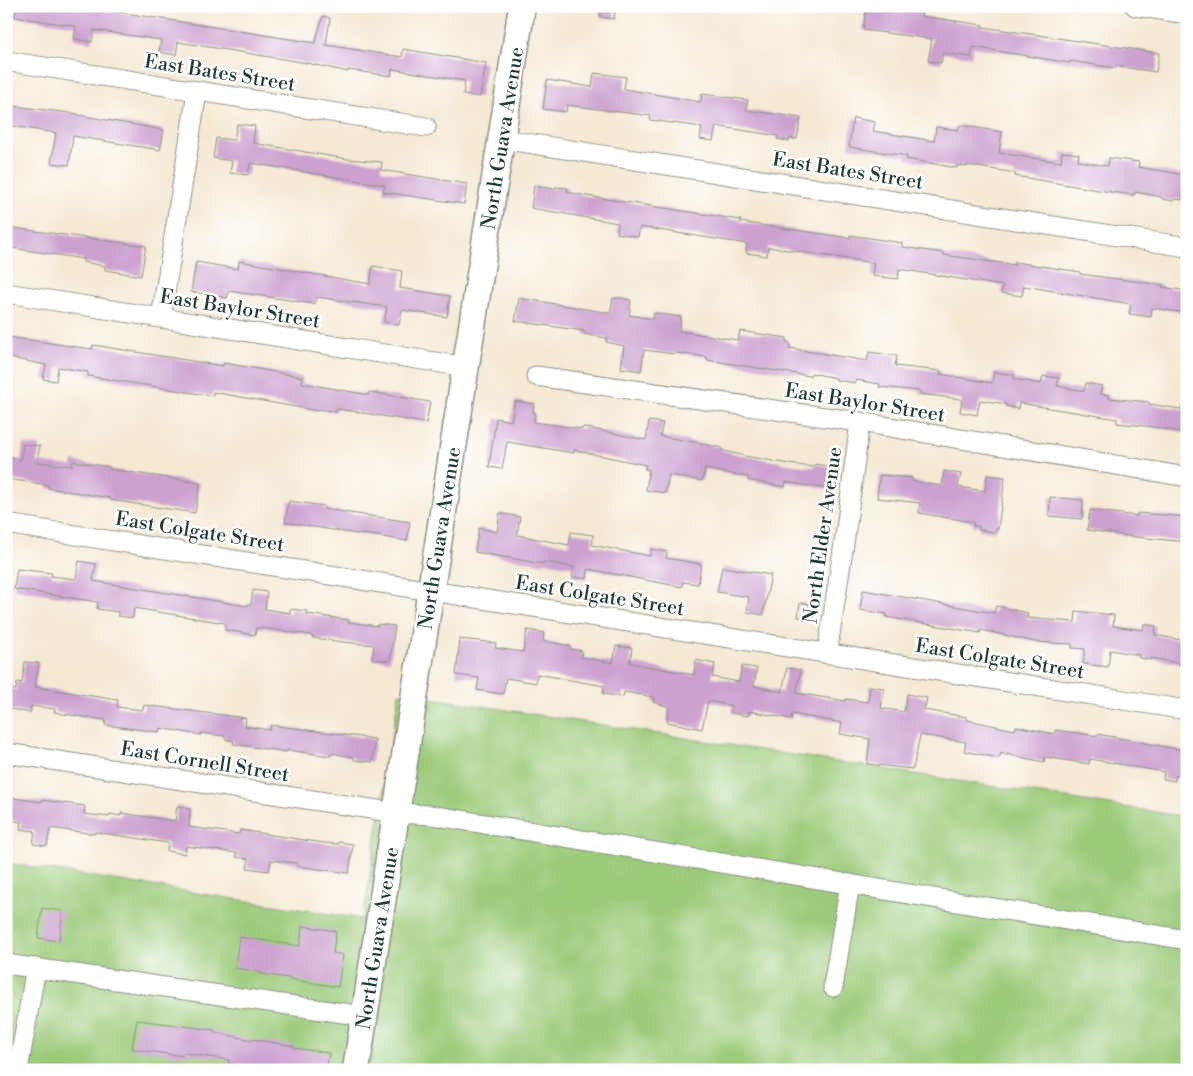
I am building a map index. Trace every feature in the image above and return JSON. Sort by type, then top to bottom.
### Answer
[{"type":"street","name":"North Guava Avenue","points":[[356,1070],[522,6]]},
{"type":"street","points":[[1135,6],[1187,14]]},
{"type":"street","name":"East Bates Street","points":[[6,61],[426,127]]},
{"type":"street","points":[[161,318],[197,92]]},
{"type":"street","name":"East Bates Street","points":[[502,139],[1187,247]]},
{"type":"street","name":"East Baylor Street","points":[[6,293],[466,367]]},
{"type":"street","name":"East Baylor Street","points":[[536,376],[860,422],[1187,477]]},
{"type":"street","name":"North Elder Avenue","points":[[827,654],[860,422]]},
{"type":"street","name":"East Colgate Street","points":[[6,524],[1187,710]]},
{"type":"street","name":"East Cornell Street","points":[[6,753],[396,813],[431,815],[1187,940]]},
{"type":"street","points":[[833,987],[850,884]]},
{"type":"street","points":[[6,964],[364,1016]]},
{"type":"street","points":[[18,1070],[36,968]]},
{"type":"green space","points":[[399,693],[1187,817],[1187,1070],[6,1070],[6,863],[363,919]]},
{"type":"building","points":[[17,6],[80,6],[315,43],[323,16],[330,18],[326,45],[402,57],[403,49],[486,63],[480,97],[463,95],[465,81],[392,69],[391,76],[348,70],[348,72],[307,63],[178,42],[176,55],[159,52],[161,40],[94,30],[92,42],[74,39],[76,26],[15,17]]},
{"type":"building","points":[[602,6],[616,6],[614,19],[600,17]]},
{"type":"building","points":[[910,8],[922,10],[921,16],[1159,53],[1156,72],[1070,61],[1070,63],[973,47],[971,57],[943,53],[941,63],[928,61],[932,39],[863,30],[866,9],[884,12],[885,9],[909,13]]},
{"type":"building","points":[[594,73],[626,77],[624,89],[701,102],[702,94],[748,100],[746,110],[801,118],[797,139],[790,138],[789,141],[777,139],[778,136],[716,126],[713,141],[700,139],[702,127],[650,120],[651,116],[567,105],[566,112],[543,109],[547,80],[592,87]]},
{"type":"building","points":[[6,105],[78,114],[164,130],[160,150],[73,136],[69,165],[51,163],[56,133],[6,125]]},
{"type":"building","points":[[853,118],[875,122],[873,131],[934,141],[936,127],[958,130],[960,125],[1002,132],[999,153],[1018,156],[1061,162],[1062,152],[1079,154],[1078,161],[1108,166],[1109,158],[1139,162],[1138,167],[1186,175],[1182,200],[1162,199],[1162,197],[1135,192],[1134,195],[1104,191],[1015,176],[1015,173],[967,165],[967,167],[958,165],[957,168],[906,159],[907,156],[849,147]]},
{"type":"building","points":[[237,124],[255,126],[253,143],[347,159],[382,162],[381,170],[467,184],[464,204],[383,192],[385,185],[250,163],[248,175],[230,173],[232,161],[213,158],[216,138],[234,140]]},
{"type":"building","points":[[534,186],[555,189],[555,187],[568,188],[567,192],[587,196],[741,220],[740,222],[850,238],[850,235],[902,243],[902,247],[944,253],[944,255],[1015,265],[1015,262],[1080,272],[1080,274],[1163,285],[1162,287],[1187,291],[1187,313],[1152,308],[1151,317],[1129,314],[1131,304],[1024,286],[1022,296],[1001,293],[1003,286],[899,269],[898,279],[872,276],[874,263],[768,247],[767,256],[746,253],[747,244],[640,227],[638,237],[617,233],[618,223],[531,208]]},
{"type":"building","points":[[6,227],[146,246],[141,276],[105,270],[105,266],[83,262],[83,259],[6,247]]},
{"type":"building","points":[[239,261],[370,284],[373,266],[402,271],[400,288],[450,296],[447,317],[402,310],[399,325],[384,322],[387,307],[317,297],[315,304],[229,291],[227,298],[191,292],[196,262],[238,269]]},
{"type":"building","points":[[519,298],[610,313],[613,298],[620,298],[631,300],[629,315],[653,319],[654,313],[681,317],[679,331],[738,340],[740,331],[787,338],[786,342],[790,343],[789,348],[867,361],[869,352],[897,356],[895,366],[941,371],[940,374],[992,383],[994,372],[1015,375],[1014,379],[1041,384],[1043,376],[1059,378],[1057,386],[1084,391],[1086,383],[1102,386],[1100,394],[1109,395],[1109,398],[1149,402],[1149,404],[1187,410],[1187,433],[1117,423],[1117,419],[1019,403],[1018,409],[1006,406],[1006,404],[980,400],[977,415],[960,412],[962,400],[960,399],[920,394],[920,391],[879,387],[880,384],[856,380],[856,383],[811,373],[810,376],[707,360],[707,357],[676,353],[644,350],[641,371],[621,368],[624,346],[606,342],[607,338],[584,334],[584,331],[515,321]]},
{"type":"building","points":[[8,337],[92,349],[93,345],[223,366],[224,363],[303,377],[302,383],[369,395],[369,392],[430,402],[426,423],[338,409],[336,412],[318,409],[318,411],[213,392],[213,396],[88,376],[88,372],[58,367],[56,381],[43,379],[46,365],[6,357]]},
{"type":"building","points":[[515,401],[534,404],[534,422],[582,429],[583,427],[646,440],[649,421],[663,423],[660,436],[722,448],[721,450],[745,456],[795,465],[814,467],[815,464],[832,467],[828,489],[786,482],[785,487],[748,480],[748,477],[705,469],[702,481],[669,475],[665,493],[646,490],[649,470],[645,469],[646,465],[574,450],[574,453],[507,442],[502,469],[489,467],[496,418],[511,421]]},
{"type":"building","points":[[23,444],[40,446],[37,462],[72,466],[73,461],[110,467],[109,469],[200,483],[195,513],[110,500],[110,498],[48,488],[48,485],[6,479],[6,457],[21,460]]},
{"type":"building","points":[[944,471],[961,474],[958,487],[985,491],[987,475],[1005,477],[998,529],[995,532],[979,530],[979,526],[973,526],[973,522],[919,513],[920,503],[877,498],[880,475],[912,478],[912,481],[942,486]]},
{"type":"building","points":[[1050,497],[1083,500],[1082,519],[1049,516]]},
{"type":"building","points":[[289,501],[324,506],[324,509],[410,522],[407,541],[285,522]]},
{"type":"building","points":[[1090,510],[1137,516],[1138,513],[1187,517],[1187,542],[1087,530]]},
{"type":"building","points":[[500,513],[520,517],[517,535],[569,545],[571,532],[593,535],[592,545],[650,556],[651,549],[667,552],[666,558],[701,564],[698,584],[683,582],[682,587],[588,569],[587,579],[572,577],[574,567],[544,562],[543,564],[475,552],[479,528],[497,532]]},
{"type":"building","points":[[79,561],[96,564],[93,581],[247,606],[251,604],[253,590],[267,592],[265,609],[290,613],[290,609],[307,611],[307,614],[349,620],[348,622],[395,626],[390,661],[372,659],[374,645],[313,638],[311,635],[262,628],[256,628],[255,635],[225,630],[225,623],[134,608],[133,618],[118,616],[118,612],[97,609],[98,602],[14,589],[17,569],[52,573],[51,576],[76,579]]},
{"type":"building","points":[[722,567],[771,575],[763,615],[747,612],[749,597],[717,592]]},
{"type":"building","points":[[863,590],[994,613],[996,606],[1028,613],[1027,618],[1075,622],[1076,611],[1114,615],[1113,626],[1143,630],[1144,624],[1156,626],[1155,635],[1187,641],[1187,665],[1151,658],[1151,660],[1139,658],[1139,655],[1110,650],[1108,667],[1083,664],[1085,649],[1072,648],[1072,644],[1036,642],[981,630],[980,633],[886,617],[887,614],[860,610]]},
{"type":"building","points":[[800,603],[813,604],[812,618],[798,617]]},
{"type":"building","points":[[527,630],[544,633],[543,641],[570,646],[570,649],[582,651],[581,657],[613,663],[616,646],[632,648],[630,663],[694,675],[696,660],[715,664],[712,677],[739,682],[742,666],[757,668],[754,686],[782,692],[787,668],[801,670],[796,693],[845,701],[846,699],[868,702],[870,686],[884,688],[881,708],[904,712],[907,694],[927,698],[924,710],[967,717],[967,720],[1015,730],[1016,726],[1054,734],[1055,730],[1097,736],[1098,734],[1187,751],[1187,777],[1176,775],[1175,781],[1163,779],[1164,772],[1090,759],[1089,764],[1045,757],[1044,762],[1001,753],[999,758],[964,751],[966,742],[920,735],[913,769],[867,764],[870,739],[840,734],[842,723],[792,714],[791,719],[749,711],[748,716],[731,713],[732,706],[708,701],[702,729],[667,722],[669,707],[653,702],[654,697],[624,692],[623,697],[603,694],[604,686],[537,674],[536,683],[506,678],[503,694],[477,690],[479,678],[456,675],[460,639],[496,643],[495,648],[523,652]]},
{"type":"building","points":[[25,662],[39,663],[35,687],[118,700],[117,707],[143,710],[144,705],[246,718],[245,726],[270,730],[271,725],[375,739],[372,762],[354,760],[354,757],[331,753],[330,756],[233,744],[234,741],[225,739],[225,736],[201,733],[201,735],[160,728],[159,732],[105,725],[106,720],[63,714],[54,712],[55,709],[31,706],[30,713],[6,708],[6,689],[16,690],[17,682],[22,683]]},
{"type":"building","points":[[6,797],[85,806],[84,814],[109,817],[110,814],[121,816],[121,813],[175,821],[177,806],[190,809],[189,827],[239,834],[240,830],[324,843],[338,844],[339,842],[353,844],[349,873],[297,866],[297,863],[271,860],[269,871],[247,868],[249,859],[236,857],[237,853],[186,846],[185,854],[167,851],[168,843],[95,832],[95,834],[50,828],[47,846],[33,844],[35,831],[20,829],[21,822],[6,819]]},
{"type":"building","points":[[42,908],[63,911],[59,941],[38,938]]},
{"type":"building","points":[[302,926],[336,931],[333,953],[343,955],[338,987],[235,968],[239,937],[300,946]]},
{"type":"building","points":[[137,1020],[215,1030],[214,1032],[252,1040],[329,1053],[326,1070],[262,1070],[228,1063],[229,1060],[183,1053],[182,1056],[132,1049]]}]
